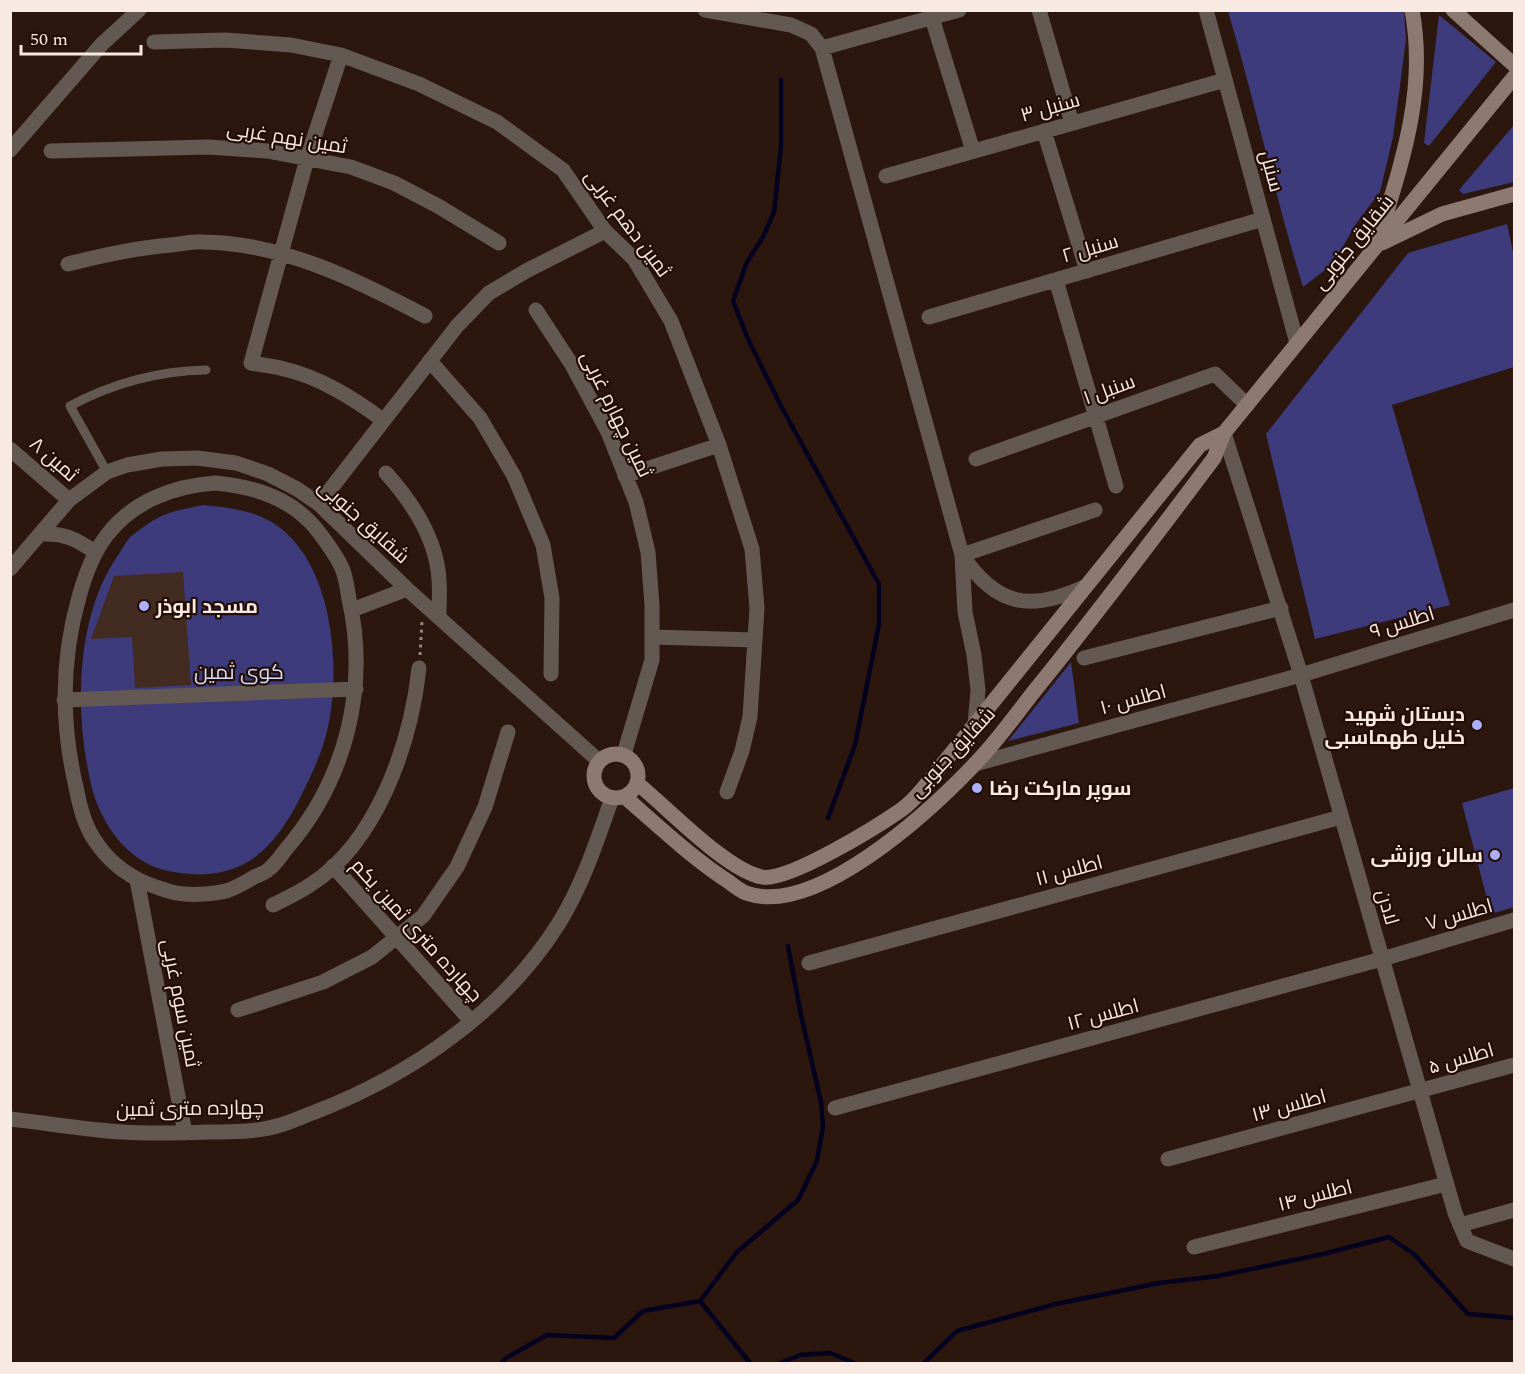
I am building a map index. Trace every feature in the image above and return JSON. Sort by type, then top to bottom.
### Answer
[{"type":"main road","points":[[1377,246],[1408,142],[1417,83],[1417,35],[1412,10]]},
{"type":"main road","points":[[1453,10],[1515,65]]},
{"type":"main road","name":"شقایق جنوبی","points":[[619,797],[700,862],[745,893],[770,897],[788,896],[861,863],[915,822],[975,764],[1079,636],[1214,458],[1224,433],[1515,77]]},
{"type":"main road","points":[[1377,246],[1442,214],[1515,194]]},
{"type":"main road","name":"شقایق جنوبی","points":[[638,784],[711,848],[733,864],[761,877],[771,877],[811,863],[865,833],[903,809],[921,791],[1200,445],[1224,433]]},
{"type":"main road","points":[[610,754],[624,754],[637,766],[638,784],[633,792],[619,797],[602,793],[595,784],[594,773],[599,761],[610,754]]},
{"type":"street","points":[[10,150],[102,44],[139,10]]},
{"type":"street","points":[[705,10],[791,24],[811,34],[822,48],[962,555],[965,612],[974,655],[978,690],[975,725]]},
{"type":"street","points":[[822,48],[958,10]]},
{"type":"street","points":[[1039,10],[1072,123]]},
{"type":"street","name":"سنبل","points":[[1206,10],[1297,344]]},
{"type":"street","points":[[932,18],[974,151]]},
{"type":"street","name":"ثمین دهم غربی","points":[[154,42],[225,40],[291,45],[341,55],[419,84],[497,122],[563,170],[605,231],[634,259],[671,321],[719,445],[752,549],[757,608],[750,717],[742,751],[727,792]]},
{"type":"street","points":[[341,55],[307,159],[251,363],[286,369],[321,383],[360,404],[383,420]]},
{"type":"street","name":"سنبل ۳","points":[[886,176],[1225,80]]},
{"type":"street","points":[[1044,131],[1087,271]]},
{"type":"street","name":"ثمین نهم غربی","points":[[51,151],[208,147],[267,151],[351,167],[394,183],[438,206],[499,243]]},
{"type":"street","name":"سنبل ۲","points":[[929,317],[1263,219]]},
{"type":"street","points":[[318,504],[457,326],[489,293],[526,271],[605,231]]},
{"type":"street","points":[[69,264],[107,253],[202,242],[243,246],[280,254],[331,270],[425,316]]},
{"type":"street","points":[[1056,280],[1094,417],[1116,486]]},
{"type":"street","name":"ثمین چهارم غربی","points":[[536,310],[572,365],[608,432],[636,502],[648,552],[652,660],[624,754]]},
{"type":"street","points":[[430,361],[480,418],[514,476],[543,545],[552,598],[551,674]]},
{"type":"street","name":"سنبل ۱","points":[[976,459],[1215,374],[1247,405]]},
{"type":"street","name":"لادن","points":[[1224,433],[1301,675],[1446,1184],[1460,1225],[1467,1241],[1515,1259]]},
{"type":"street","points":[[625,476],[719,445]]},
{"type":"street","name":"ثمین ۸","points":[[10,449],[69,500]]},
{"type":"street","name":"شقایق جنوبی","points":[[10,570],[69,500],[107,472],[127,465],[162,459],[197,458],[236,463],[268,474],[297,489],[318,504],[407,589],[599,761]]},
{"type":"street","points":[[386,473],[416,513],[431,542],[439,578],[439,617]]},
{"type":"street","points":[[215,483],[246,488],[276,498],[294,508],[310,521],[342,567],[352,610],[357,649],[356,689],[350,728],[338,766],[321,801],[299,835],[269,870],[227,891],[181,895],[137,880],[115,865],[97,844],[84,820],[69,760],[64,700],[67,654],[73,619],[82,585],[95,552],[108,533],[132,510],[162,493],[194,485],[215,483]]},
{"type":"street","points":[[962,555],[1095,510]]},
{"type":"street","points":[[41,534],[59,533],[78,540],[95,552]]},
{"type":"street","points":[[962,555],[977,577],[995,591],[1020,601],[1042,602],[1062,597],[1084,587]]},
{"type":"street","points":[[352,610],[407,589]]},
{"type":"street","points":[[1084,658],[1281,608]]},
{"type":"street","name":"اطلس ۹","points":[[1301,675],[1515,610]]},
{"type":"street","points":[[652,637],[755,640]]},
{"type":"street","points":[[273,905],[311,885],[357,842],[391,780],[406,737],[415,700],[418,669]]},
{"type":"street","name":"اطلس ۱۰","points":[[975,764],[1301,675]]},
{"type":"street","points":[[64,700],[356,689]]},
{"type":"street","points":[[238,1010],[323,982],[372,957],[423,916],[457,867],[485,807],[508,732]]},
{"type":"street","name":"چهارده متری ثمین","points":[[10,1119],[122,1132],[229,1132],[276,1127],[350,1098],[420,1059],[471,1021],[508,988],[538,955],[579,886],[619,797]]},
{"type":"street","name":"اطلس ۱۱","points":[[809,963],[1341,817]]},
{"type":"street","name":"چهارده متری ثمین یکم","points":[[333,866],[471,1021]]},
{"type":"street","name":"ثمین سوم غربی","points":[[137,880],[185,1133]]},
{"type":"street","name":"اطلس ۷","points":[[1382,959],[1515,920]]},
{"type":"street","name":"اطلس ۱۲","points":[[835,1108],[1382,959]]},
{"type":"street","name":"اطلس ۵","points":[[1420,1092],[1515,1065]]},
{"type":"street","name":"اطلس ۱۳","points":[[1168,1159],[1420,1092]]},
{"type":"street","name":"اطلس ۱۴","points":[[1194,1247],[1446,1184]]},
{"type":"street","points":[[1460,1225],[1515,1210]]},
{"type":"lane","points":[[107,472],[70,406],[118,384],[150,375],[176,370],[206,370]]},
{"type":"path","points":[[418,669],[424,604]]},
{"type":"shaded area","points":[[1228,11],[1404,11],[1406,39],[1400,86],[1393,137],[1380,192],[1355,225],[1334,263],[1303,287],[1283,218]]},
{"type":"shaded area","points":[[1439,15],[1496,62],[1429,146],[1424,143]]},
{"type":"shaded area","points":[[1514,125],[1514,182],[1463,194],[1459,190]]},
{"type":"shaded area","points":[[1507,224],[1514,257],[1514,367],[1392,405],[1450,605],[1315,639],[1266,434],[1408,253]]},
{"type":"shaded area","points":[[203,505],[243,511],[261,517],[279,527],[297,545],[311,567],[322,592],[329,619],[333,676],[332,703],[322,747],[315,766],[284,826],[266,848],[241,866],[209,874],[197,874],[164,870],[139,859],[110,829],[93,792],[87,764],[81,701],[82,669],[93,607],[104,579],[124,546],[130,537],[160,517]]},
{"type":"shaded area","points":[[1071,662],[1079,723],[1008,741]]},
{"type":"shaded area","name":"سالن ورزشی","points":[[1514,788],[1514,907],[1491,914],[1462,803]]},
{"type":"building","name":"مسجد ابوذر","points":[[183,572],[191,685],[135,688],[132,637],[91,639],[114,576]]},
{"type":"waterway","points":[[781,80],[781,147],[774,212],[763,237],[747,262],[733,301],[748,339],[782,408],[879,584],[879,624],[855,745],[828,818]]},
{"type":"waterway","points":[[700,1301],[737,1252],[798,1200],[817,1161],[823,1126],[821,1102],[788,946]]},
{"type":"waterway","points":[[923,1364],[957,1331],[1056,1304],[1159,1283],[1218,1276],[1323,1254],[1389,1237],[1414,1254],[1468,1314],[1514,1318]]},
{"type":"waterway","points":[[501,1364],[506,1358],[547,1335],[614,1338],[643,1311],[700,1301],[751,1364]]},
{"type":"waterway","points":[[778,1364],[800,1355],[830,1353],[857,1364]]},
{"type":"place","name":"مسجد ابوذر","points":[[144,606]]},
{"type":"place","name":"دبستان شهید خلیل طهماسبی","points":[[1477,725]]},
{"type":"place","name":"سوپر مارکت رضا","points":[[977,788]]},
{"type":"place","name":"سالن ورزشی","points":[[1495,855]]},
{"type":"district","name":"کوی ثمین","points":[[239,672]]}]
